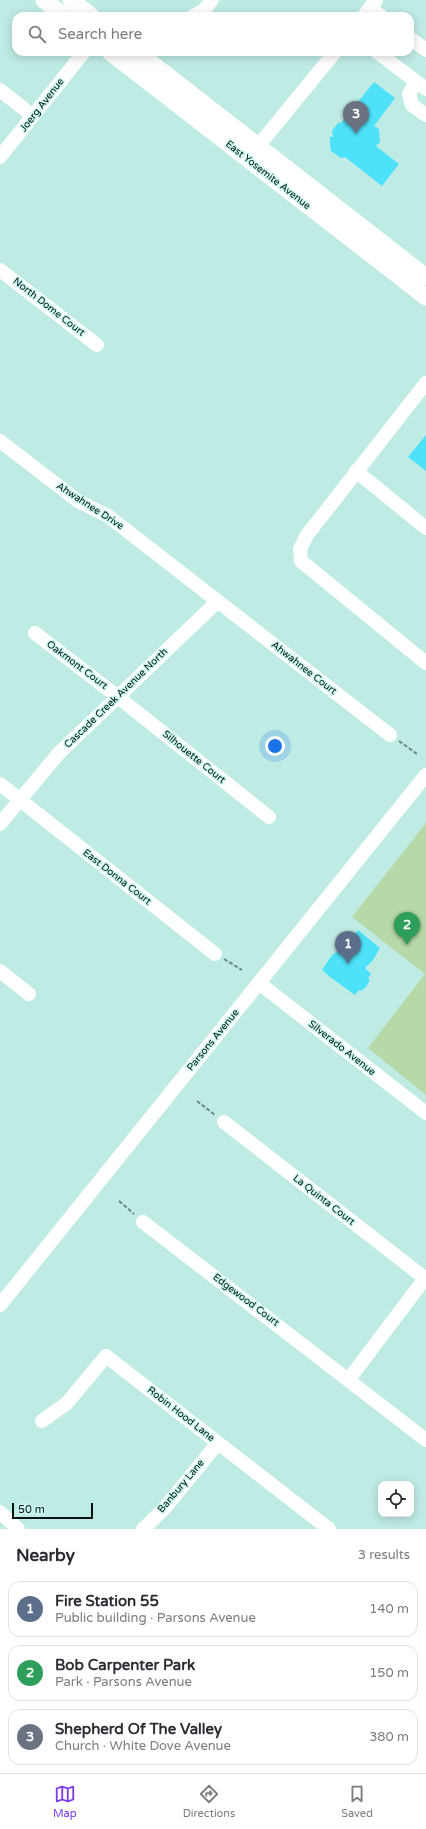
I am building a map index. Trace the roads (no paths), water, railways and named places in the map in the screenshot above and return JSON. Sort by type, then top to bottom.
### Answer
[{"type":"main road","points":[[44,0],[59,12]]},
{"type":"main road","points":[[71,0],[86,12]]},
{"type":"main road","name":"East Yosemite Avenue","points":[[115,56],[426,297]]},
{"type":"main road","points":[[130,56],[157,77],[170,78]]},
{"type":"main road","name":"East Yosemite Avenue","points":[[142,56],[259,145],[426,277]]},
{"type":"main road","points":[[185,111],[197,109],[239,141],[250,146],[259,145]]},
{"type":"street","points":[[201,12],[212,0]]},
{"type":"street","points":[[414,41],[426,50]]},
{"type":"street","name":"Joerg Avenue","points":[[0,157],[81,56]]},
{"type":"street","points":[[259,145],[332,56]]},
{"type":"street","points":[[382,56],[421,85],[409,94],[412,105],[426,115]]},
{"type":"street","points":[[0,90],[33,116]]},
{"type":"street","name":"North Dome Court","points":[[0,270],[97,345]]},
{"type":"street","points":[[426,383],[307,535],[300,549],[301,560],[426,663]]},
{"type":"street","name":"Ahwahnee Drive","points":[[0,441],[78,501],[108,516],[218,601]]},
{"type":"street","points":[[356,471],[426,528]]},
{"type":"street","name":"Cascade Creek Avenue North","points":[[0,824],[55,758],[218,601]]},
{"type":"street","name":"Ahwahnee Court","points":[[218,601],[390,735]]},
{"type":"street","name":"Oakmont Court","points":[[34,633],[118,697]]},
{"type":"street","name":"Silhouette Court","points":[[118,697],[269,817]]},
{"type":"street","name":"Parsons Avenue","points":[[0,1305],[426,775]]},
{"type":"street","name":"East Donna Court","points":[[0,784],[215,954]]},
{"type":"street","points":[[0,971],[28,994]]},
{"type":"street","name":"Silverado Avenue","points":[[259,983],[426,1113]]},
{"type":"street","name":"La Quinta Court","points":[[224,1122],[426,1278]]},
{"type":"street","name":"Edgewood Court","points":[[142,1222],[349,1379],[426,1440]]},
{"type":"street","points":[[349,1379],[426,1278]]},
{"type":"street","name":"Robin Hood Lane","points":[[42,1421],[67,1403],[106,1356],[218,1442],[314,1524],[329,1529]]},
{"type":"street","name":"Banbury Lane","points":[[143,1529],[163,1510],[218,1442]]},
{"type":"street","points":[[0,1512],[18,1529]]},
{"type":"place","name":"Shepherd Of The Valley","points":[[356,134]]},
{"type":"place","name":"Bob Carpenter Park","points":[[407,945]]},
{"type":"place","name":"Fire Station 55","points":[[348,964]]}]
